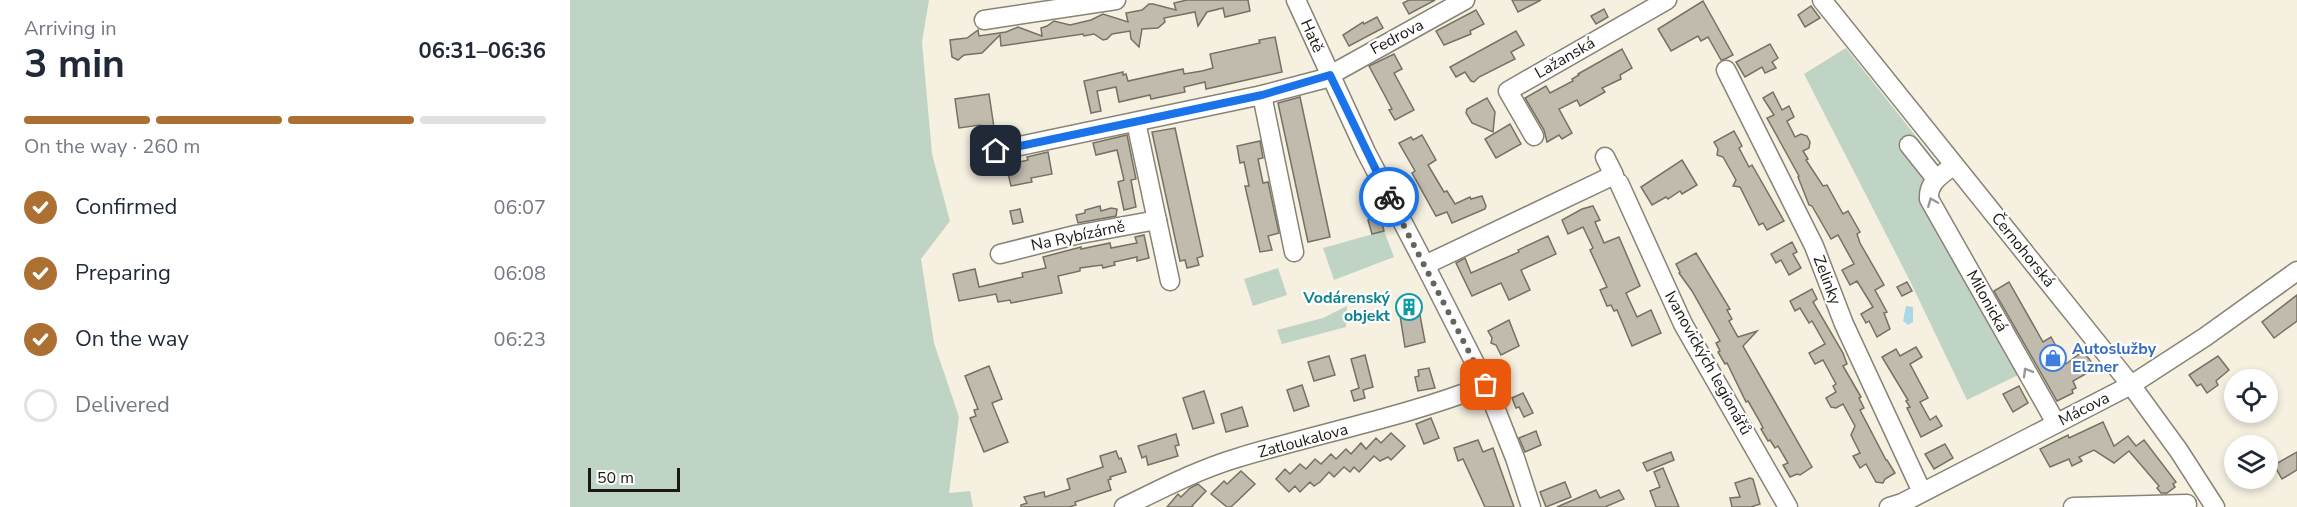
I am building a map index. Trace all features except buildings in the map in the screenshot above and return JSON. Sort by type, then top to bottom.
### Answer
[{"type":"street","points":[[984,20],[1116,0]]},
{"type":"street","name":"Hatě","points":[[1296,0],[1366,152],[1486,385],[1515,458],[1531,507]]},
{"type":"street","name":"Fedrova","points":[[1330,75],[1465,0]]},
{"type":"street","name":"Lažanská","points":[[1534,136],[1501,94],[1667,0]]},
{"type":"street","name":"Černohorská","points":[[1822,0],[2131,385],[2179,451],[2215,507]]},
{"type":"street","name":"Zelinky","points":[[1726,70],[1814,246],[1908,502]]},
{"type":"street","points":[[996,151],[1262,95],[1330,75]]},
{"type":"street","points":[[1262,95],[1294,252]]},
{"type":"street","points":[[1136,122],[1170,281]]},
{"type":"street","points":[[1909,145],[1936,179],[1954,165]]},
{"type":"street","points":[[1425,265],[1614,175],[1605,157]]},
{"type":"street","name":"Milonická","points":[[1936,179],[1928,191],[1929,199],[2056,423]]},
{"type":"street","name":"Ivanovických legionářů","points":[[1619,183],[1683,324],[1788,507]]},
{"type":"street","name":"Na Rybízárně","points":[[1000,254],[1075,235],[1157,220]]},
{"type":"street","name":"Mácova","points":[[1908,502],[2131,385],[2205,337],[2297,272]]},
{"type":"street","name":"Zatloukalova","points":[[1124,507],[1182,478],[1236,458],[1386,418],[1486,385]]},
{"type":"street","points":[[2073,507],[2187,504]]},
{"type":"green space","points":[[570,0],[929,0],[922,42],[932,154],[950,221],[921,259],[934,343],[959,417],[949,493],[970,491],[973,507],[570,507]]},
{"type":"green space","points":[[1846,48],[1941,168],[1926,180],[2020,374],[1967,400],[1910,281],[1804,74]]},
{"type":"green space","points":[[1384,231],[1394,257],[1334,280],[1323,248]]},
{"type":"green space","points":[[1278,268],[1287,295],[1253,306],[1244,279]]},
{"type":"green space","points":[[1347,306],[1346,327],[1282,344],[1277,330],[1323,318]]},
{"type":"water","points":[[1906,306],[1913,307],[1913,322],[1908,325],[1903,321]]},
{"type":"way so far","points":[[1389,197],[1486,385]]},
{"type":"place","name":"Vodárenský objekt","points":[[1409,307]]},
{"type":"place","name":"Autoslužby Elzner","points":[[2053,358]]},
{"type":"route","points":[[996,151],[1262,95],[1323,79],[1330,75],[1389,197]]}]
